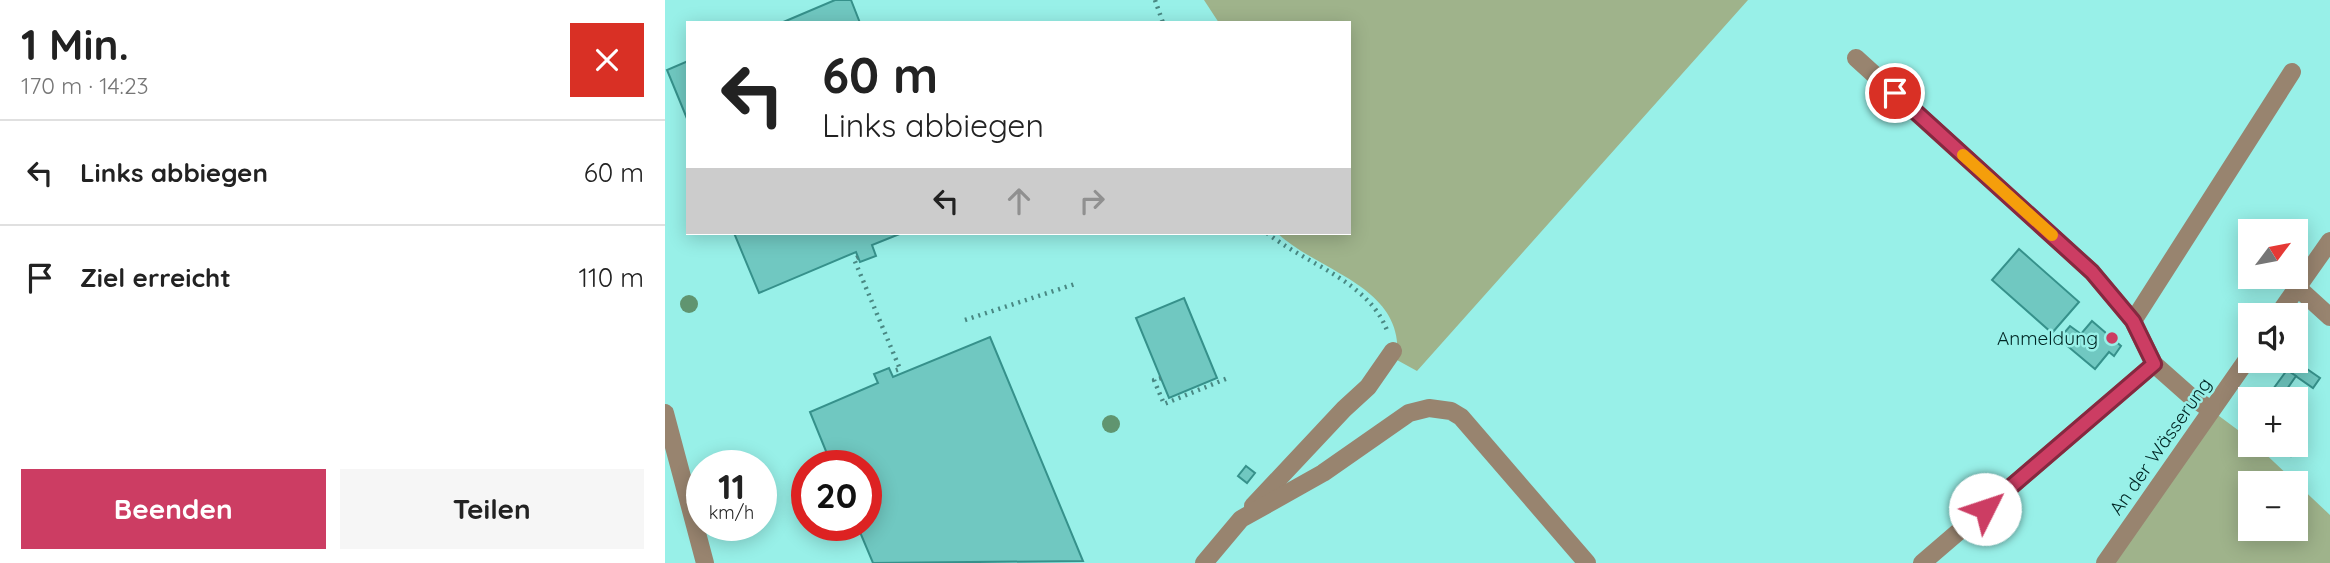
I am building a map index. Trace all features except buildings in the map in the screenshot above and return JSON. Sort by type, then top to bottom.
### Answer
[{"type":"street","points":[[1856,58],[2092,272],[2133,321],[2154,364],[2189,395],[2211,410]]},
{"type":"street","points":[[2133,321],[2292,72]]},
{"type":"street","points":[[2308,272],[2330,241]]},
{"type":"street","points":[[2299,289],[2330,317]]},
{"type":"street","points":[[1203,563],[1344,409],[1368,387],[1393,351]]},
{"type":"street","points":[[1922,563],[2154,364]]},
{"type":"street","name":"An der Wässerung","points":[[2105,563],[2238,372]]},
{"type":"street","points":[[1241,519],[1323,473],[1409,413],[1429,408],[1461,417],[1587,563]]},
{"type":"street","points":[[665,413],[705,563]]},
{"type":"path","points":[[1155,0],[1162,21]]},
{"type":"path","points":[[1270,235],[1370,302],[1384,322],[1393,351]]},
{"type":"path","points":[[858,257],[854,259],[900,369],[891,372]]},
{"type":"path","points":[[965,320],[1075,284]]},
{"type":"path","points":[[1161,378],[1154,380],[1164,404],[1228,377]]},
{"type":"green space","points":[[1204,0],[1748,0],[1417,371],[1397,360],[1396,335],[1388,315],[1374,298],[1357,284],[1280,235],[1351,235],[1351,21],[1218,21]]},
{"type":"green space","points":[[2211,410],[2238,430],[2238,457],[2269,457],[2283,471],[2238,471],[2238,541],[2308,541],[2308,494],[2330,515],[2330,563],[2105,563]]},
{"type":"slow traffic","points":[[1963,155],[2052,235]]},
{"type":"place","name":"Anmeldung","points":[[2112,338]]},
{"type":"route","points":[[1895,93],[2092,272],[2133,321],[2154,364],[1985,509]]}]
